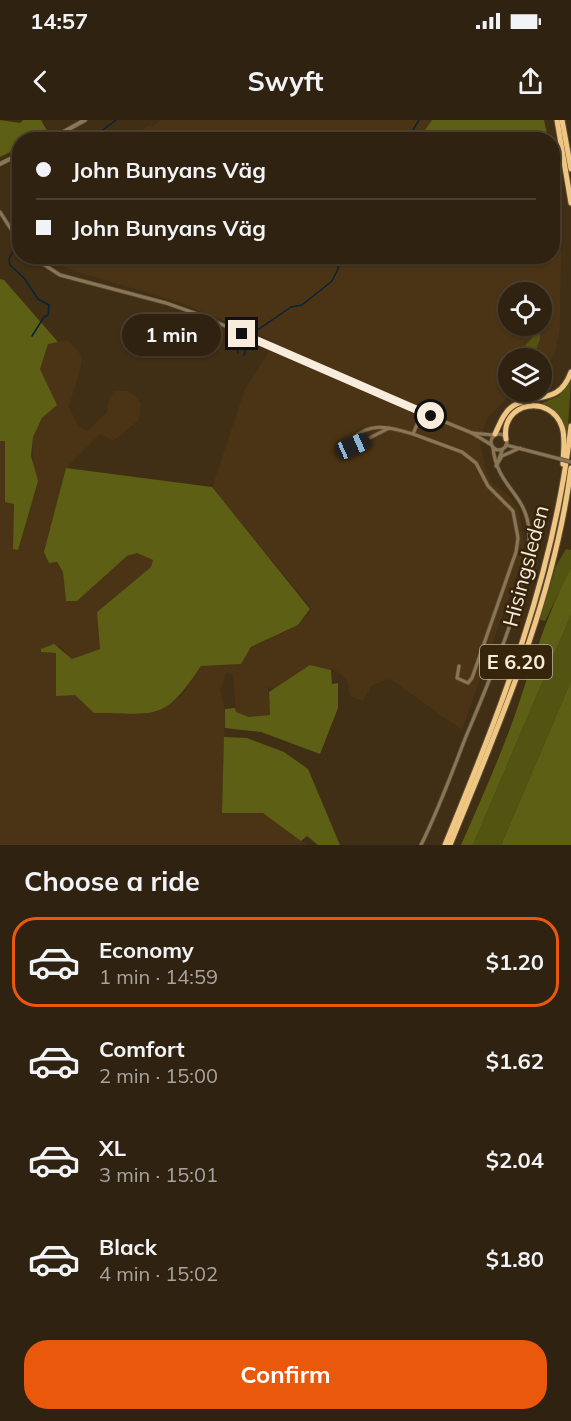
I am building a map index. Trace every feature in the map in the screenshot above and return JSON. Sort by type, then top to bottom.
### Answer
[{"type":"highway","points":[[562,120],[571,169]]},
{"type":"highway","points":[[560,138],[571,203]]},
{"type":"highway","points":[[494,435],[510,409],[524,401],[554,394],[564,386],[571,372]]},
{"type":"highway","points":[[506,442],[506,424],[519,408],[536,405],[547,408],[556,416],[564,435],[558,497],[560,503]]},
{"type":"highway","name":"Hisingsleden","points":[[445,845],[528,629],[545,570],[560,503],[571,426]]},
{"type":"highway","name":"Hisingsleden","points":[[450,845],[534,626],[554,555],[571,468]]},
{"type":"street","points":[[63,132],[85,120]]},
{"type":"street","points":[[0,212],[12,231]]},
{"type":"street","points":[[43,264],[60,275],[166,303],[203,316],[472,433],[493,448],[500,477],[516,495],[526,513],[529,532],[527,560],[494,667],[421,845]]},
{"type":"street","points":[[413,434],[422,413]]},
{"type":"street","points":[[346,456],[351,440],[373,427],[390,428],[413,434],[470,457],[478,466],[488,486],[510,507],[516,519],[518,538],[516,552],[472,678],[468,683],[458,678],[459,666]]},
{"type":"street","points":[[348,449],[390,428]]},
{"type":"street","points":[[472,433],[501,434],[506,442],[520,448],[571,462]]},
{"type":"street","points":[[490,444],[494,435]]},
{"type":"street","points":[[496,466],[506,442]]},
{"type":"street","points":[[493,448],[503,449]]},
{"type":"street","points":[[496,466],[502,456],[520,448]]},
{"type":"shaded area","points":[[0,120],[20,123],[23,120],[41,120],[48,132],[12,132],[12,151],[0,157]]},
{"type":"shaded area","points":[[160,120],[432,120],[424,132],[140,132],[149,125],[152,128]]},
{"type":"shaded area","points":[[432,120],[544,120],[547,132],[424,132]]},
{"type":"shaded area","points":[[560,240],[561,252],[560,327],[556,350],[552,357],[552,348],[498,348],[498,402],[503,402],[487,418],[480,442],[485,466],[492,483],[509,496],[519,510],[524,543],[522,560],[462,730],[390,679],[372,685],[363,701],[350,696],[348,681],[337,671],[310,665],[276,689],[268,687],[270,715],[249,717],[236,712],[233,675],[227,672],[220,690],[225,709],[222,813],[263,813],[307,845],[0,845],[0,441],[5,440],[5,502],[14,504],[13,549],[33,466],[33,437],[42,418],[57,405],[40,369],[48,344],[67,340],[78,350],[82,359],[69,406],[77,424],[83,430],[88,430],[107,412],[109,400],[114,391],[126,391],[135,395],[141,404],[139,420],[113,441],[100,434],[66,468],[45,552],[49,562],[56,562],[63,572],[66,601],[77,601],[127,556],[137,553],[153,560],[151,567],[97,612],[100,649],[72,659],[60,646],[42,652],[56,653],[75,695],[181,697],[201,666],[241,664],[251,648],[299,625],[312,609],[212,488],[245,389],[275,342],[181,303],[58,264],[560,264]]},
{"type":"shaded area","points":[[0,279],[4,280],[58,342],[48,344],[40,369],[57,405],[42,418],[33,437],[31,456],[38,481],[18,550],[13,549],[14,504],[5,502],[5,441],[0,441]]},
{"type":"shaded area","points":[[532,336],[540,336],[537,348],[523,348]]},
{"type":"shaded area","points":[[571,379],[567,441],[561,418],[542,403],[552,402],[552,399],[559,396]]},
{"type":"shaded area","points":[[66,468],[212,487],[310,609],[298,625],[251,647],[241,664],[201,666],[177,697],[157,711],[132,714],[94,713],[75,695],[56,696],[56,653],[41,652],[41,649],[54,644],[72,659],[100,649],[97,612],[151,567],[153,560],[137,553],[127,556],[77,601],[66,601],[63,572],[57,562],[49,563],[44,552]]},
{"type":"shaded area","points":[[566,549],[571,550],[571,568],[545,621],[539,619],[556,566]]},
{"type":"shaded area","points":[[571,568],[571,615],[473,845],[461,845],[504,743],[548,620]]},
{"type":"shaded area","points":[[571,615],[571,681],[501,845],[473,845]]},
{"type":"shaded area","points":[[310,665],[331,670],[332,684],[338,683],[338,708],[320,754],[261,732],[225,728],[225,709],[235,708],[236,712],[249,717],[270,715],[269,692]]},
{"type":"shaded area","points":[[571,681],[571,845],[501,845]]},
{"type":"shaded area","points":[[224,737],[247,738],[284,752],[308,769],[340,845],[318,845],[307,836],[301,841],[263,813],[222,813]]},
{"type":"waterway","points":[[100,132],[116,120]]},
{"type":"waterway","points":[[412,132],[419,120]]},
{"type":"waterway","points":[[12,253],[9,259],[10,265],[24,278],[38,299],[49,305],[48,315],[44,317],[32,336]]},
{"type":"waterway","points":[[253,333],[291,307],[302,305],[332,281],[339,264]]},
{"type":"waterway","points":[[244,355],[247,346]]},
{"type":"waterway","points":[[237,347],[238,353]]},
{"type":"route","points":[[242,334],[431,416]]}]
